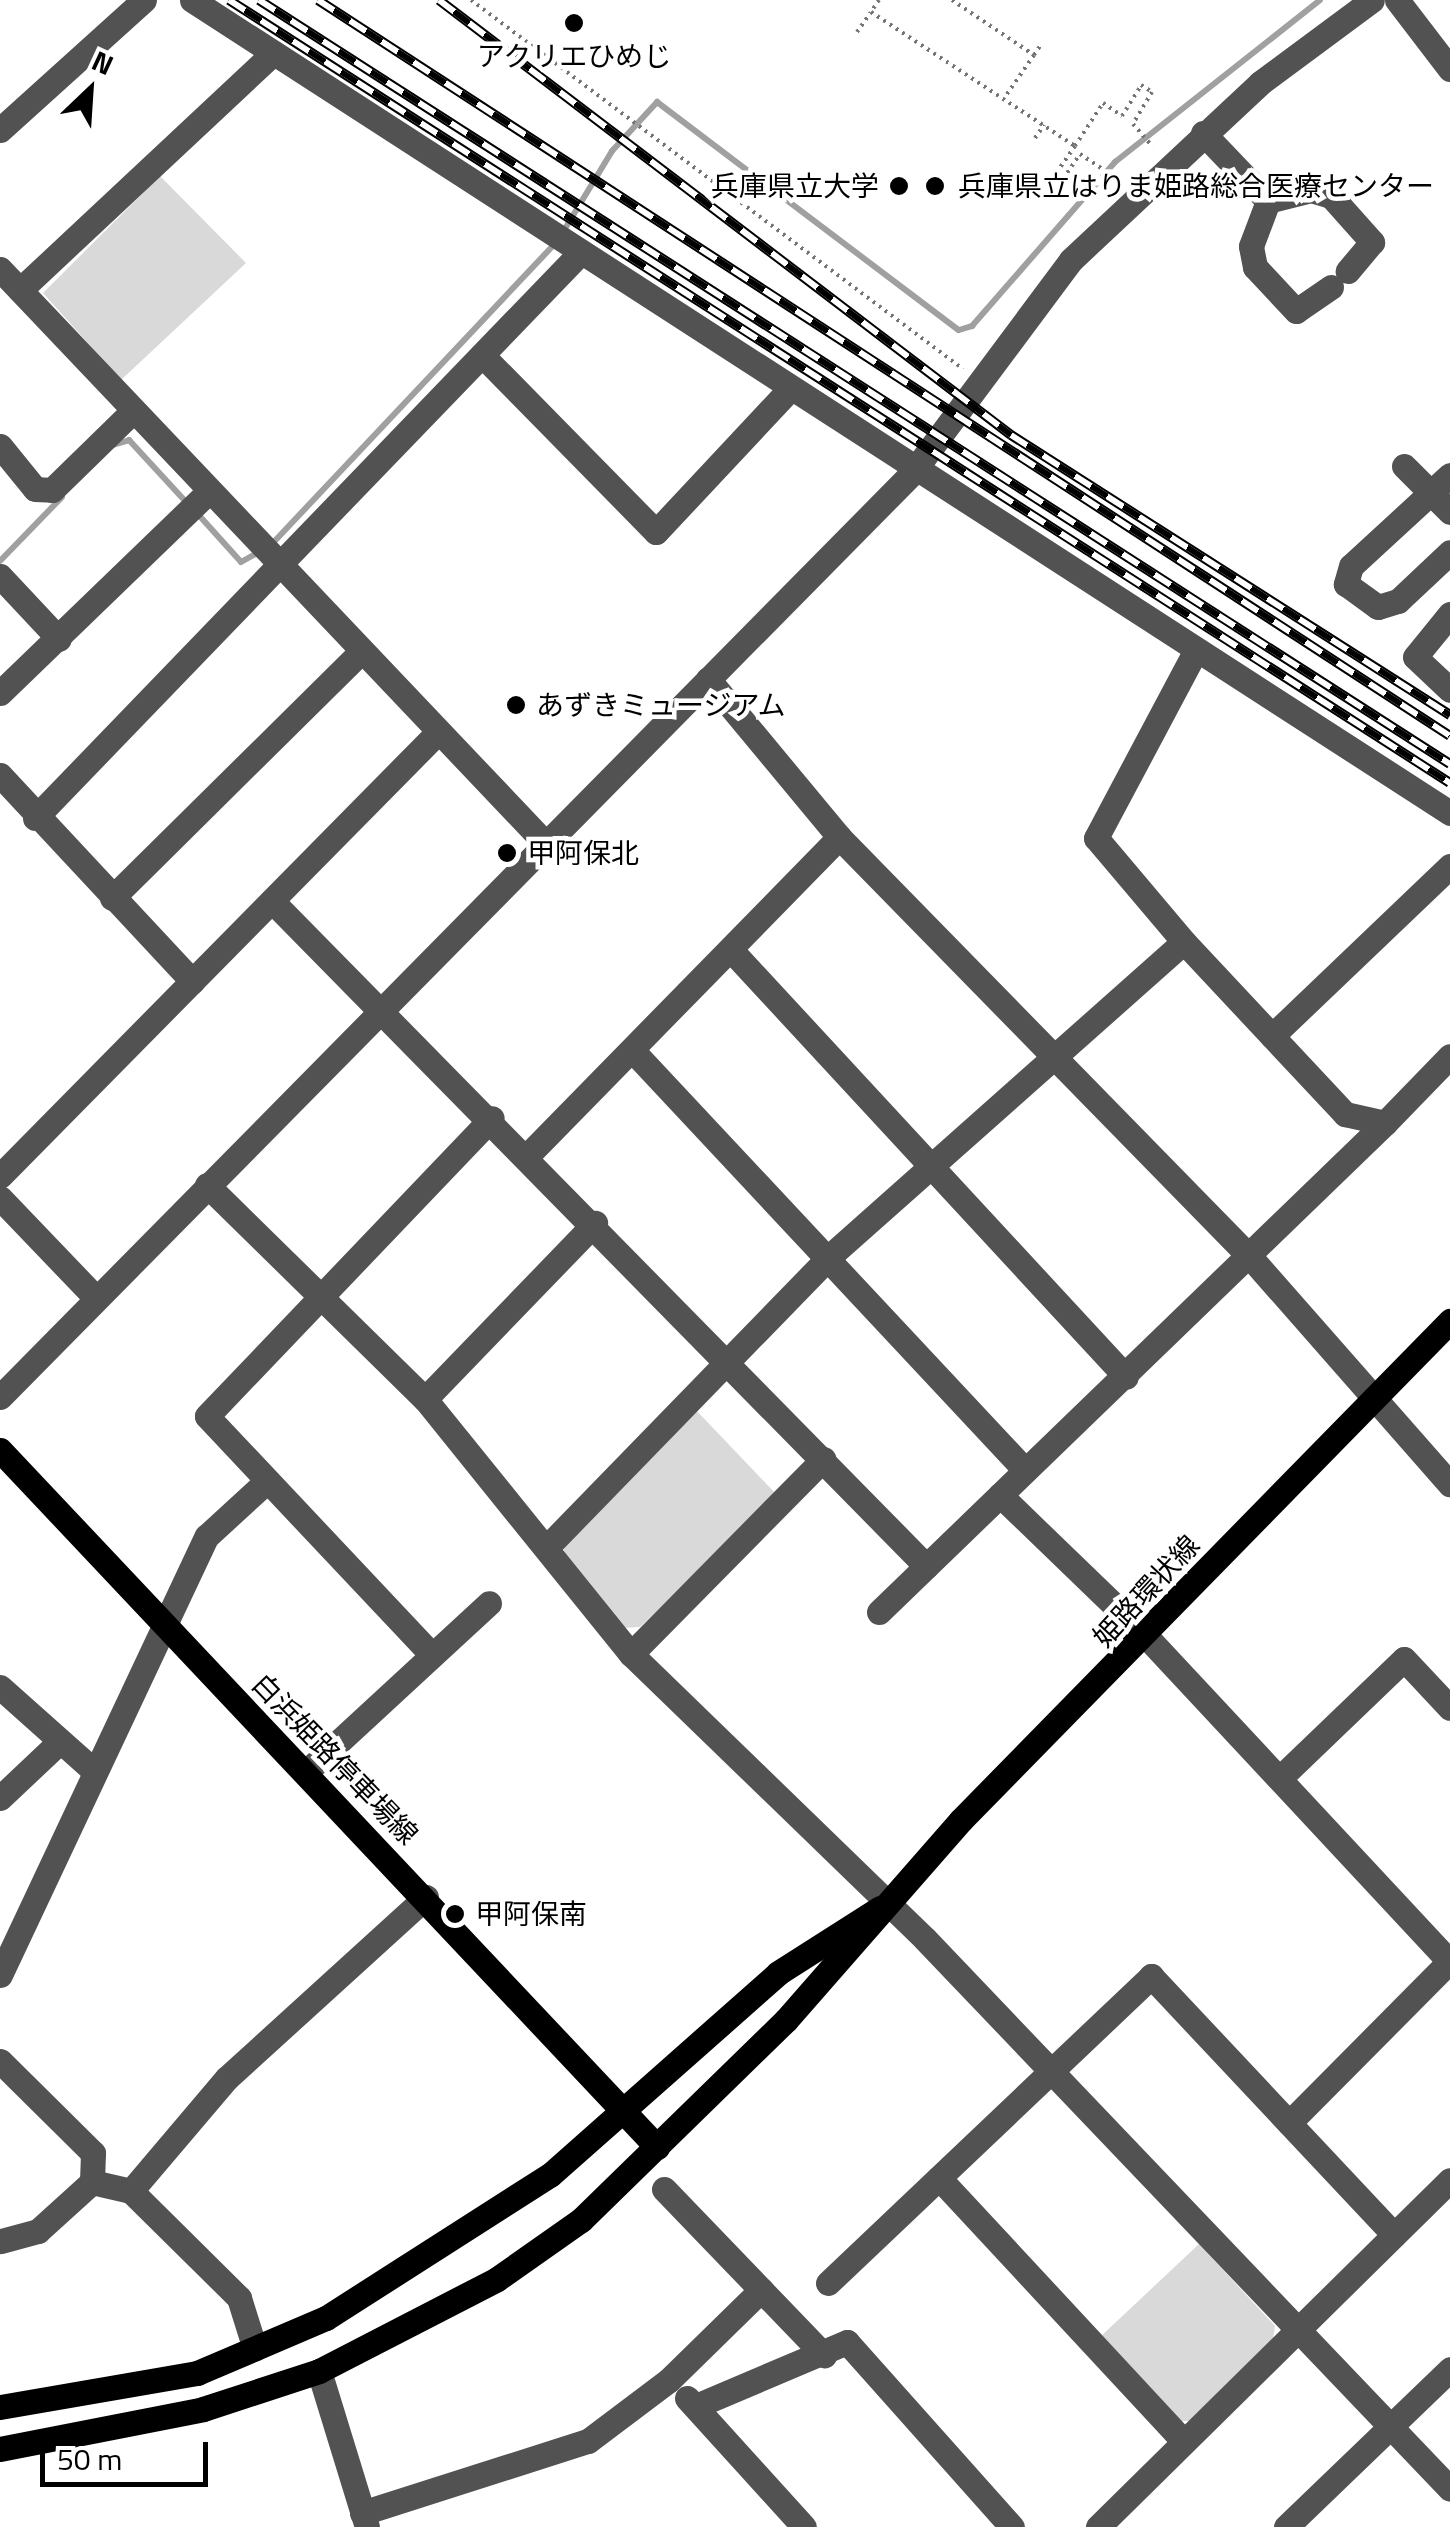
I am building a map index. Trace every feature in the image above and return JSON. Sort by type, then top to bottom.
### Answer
[{"type":"main road","name":"姫路環状線","points":[[657,2147],[1375,1393],[1450,1321]]},
{"type":"main road","name":"白浜姫路停車場線","points":[[0,1450],[657,2147]]},
{"type":"main road","name":"姫路環状線","points":[[626,2110],[807,1951],[890,1904]]},
{"type":"main road","points":[[0,2407],[197,2373],[326,2318],[480,2225],[626,2110]]},
{"type":"main road","points":[[0,2449],[203,2409],[318,2372],[497,2279],[581,2220],[657,2147]]},
{"type":"street","points":[[0,130],[144,0]]},
{"type":"street","points":[[192,0],[913,472],[1450,813]]},
{"type":"street","points":[[0,1396],[380,1006],[913,472],[976,378],[1070,260],[1202,133],[1372,0]]},
{"type":"street","points":[[1397,0],[1450,69]]},
{"type":"street","points":[[20,290],[273,53]]},
{"type":"street","points":[[1202,133],[1268,201]]},
{"type":"street","points":[[1311,190],[1331,196],[1372,242],[1340,279],[1296,311],[1272,302],[1252,246],[1268,201],[1311,190]]},
{"type":"street","points":[[35,818],[280,571],[579,254]]},
{"type":"street","points":[[0,268],[132,412],[197,503],[280,571],[545,843]]},
{"type":"street","points":[[482,356],[656,532],[789,390]]},
{"type":"street","points":[[0,446],[35,489],[52,490],[132,412]]},
{"type":"street","points":[[1404,466],[1450,512]]},
{"type":"street","points":[[1450,475],[1351,566],[1346,584],[1378,606],[1398,600],[1450,552]]},
{"type":"street","points":[[0,693],[197,503]]},
{"type":"street","points":[[0,576],[60,638]]},
{"type":"street","points":[[1450,614],[1415,657],[1450,690]]},
{"type":"street","points":[[1196,650],[1096,838],[1184,942],[1345,1114],[1385,1123]]},
{"type":"street","points":[[112,898],[360,653]]},
{"type":"street","points":[[708,679],[839,837],[1252,1260],[1375,1393],[1450,1484]]},
{"type":"street","points":[[0,1176],[437,733]]},
{"type":"street","points":[[0,775],[35,818],[192,981]]},
{"type":"street","points":[[528,1154],[839,837]]},
{"type":"street","points":[[1272,1036],[1450,866]]},
{"type":"street","points":[[272,901],[528,1154],[926,1566]]},
{"type":"street","points":[[548,1546],[830,1256],[1058,1063],[1184,942]]},
{"type":"street","points":[[732,950],[1126,1377]]},
{"type":"street","points":[[633,1051],[830,1256],[1025,1470]]},
{"type":"street","points":[[879,1612],[1025,1470],[1252,1260],[1450,1056]]},
{"type":"street","points":[[432,1655],[206,1416],[492,1118]]},
{"type":"street","points":[[207,1184],[425,1400],[548,1546],[631,1654],[890,1904],[1294,2334],[1450,2489]]},
{"type":"street","points":[[0,1198],[95,1297]]},
{"type":"street","points":[[425,1400],[595,1223]]},
{"type":"street","points":[[631,1654],[824,1459]]},
{"type":"street","points":[[0,1975],[92,1769],[168,1628],[207,1536],[266,1482]]},
{"type":"street","points":[[1000,1495],[1146,1634],[1450,1962],[1289,2123]]},
{"type":"street","points":[[306,1772],[489,1603]]},
{"type":"street","points":[[1281,1777],[1404,1659],[1450,1708]]},
{"type":"street","points":[[0,1687],[56,1745],[92,1769]]},
{"type":"street","points":[[0,1798],[56,1745]]},
{"type":"street","points":[[132,2191],[226,2078],[426,1898]]},
{"type":"street","points":[[828,2283],[939,2178],[1046,2068],[1151,1976],[1394,2235]]},
{"type":"street","points":[[0,2060],[94,2153],[92,2182],[38,2231],[0,2241]]},
{"type":"street","points":[[939,2178],[1184,2442]]},
{"type":"street","points":[[1098,2527],[1450,2180]]},
{"type":"street","points":[[92,2182],[132,2191],[239,2298],[255,2349]]},
{"type":"street","points":[[664,2190],[824,2355]]},
{"type":"street","points":[[318,2372],[364,2520],[588,2441],[669,2380],[762,2290]]},
{"type":"street","points":[[696,2406],[848,2342],[998,2523]]},
{"type":"street","points":[[1286,2527],[1450,2369]]},
{"type":"street","points":[[669,2380],[804,2527]]},
{"type":"path","points":[[471,0],[976,378]]},
{"type":"path","points":[[858,32],[880,0]]},
{"type":"path","points":[[952,0],[1034,55]]},
{"type":"path","points":[[871,12],[1075,146]]},
{"type":"path","points":[[1004,99],[1042,43]]},
{"type":"path","points":[[1119,180],[1080,154],[1059,184],[1052,180],[1103,103],[1122,116],[1141,85],[1152,92],[1133,124],[1154,147]]},
{"type":"path","points":[[1035,138],[1044,125]]},
{"type":"shaded area","points":[[160,176],[246,263],[121,380],[43,293]]},
{"type":"shaded area","points":[[695,1409],[776,1494],[640,1627],[622,1628],[564,1553],[564,1539]]},
{"type":"shaded area","points":[[1199,2244],[1275,2326],[1273,2339],[1190,2421],[1175,2421],[1099,2338]]},
{"type":"waterway","points":[[563,232],[612,151],[657,102],[959,330],[972,326],[1115,162],[1320,0]]},
{"type":"waterway","points":[[270,546],[556,243]]},
{"type":"waterway","points":[[113,445],[129,440],[187,503]]},
{"type":"waterway","points":[[0,561],[62,497]]},
{"type":"waterway","points":[[196,512],[241,562],[259,552]]},
{"type":"railway","points":[[229,0],[1450,783]]},
{"type":"railway","points":[[259,0],[1450,764]]},
{"type":"railway","points":[[318,0],[1450,736]]},
{"type":"railway","points":[[439,0],[1011,435],[1450,715]]},
{"type":"place","name":"アクリエひめじ","points":[[574,23]]},
{"type":"place","name":"兵庫県立大学","points":[[899,186]]},
{"type":"place","name":"兵庫県立はりま姫路総合医療センター","points":[[935,186]]},
{"type":"place","name":"あずきミュージアム","points":[[516,705]]},
{"type":"place","name":"甲阿保北","points":[[507,853]]},
{"type":"place","name":"甲阿保南","points":[[455,1914]]}]
